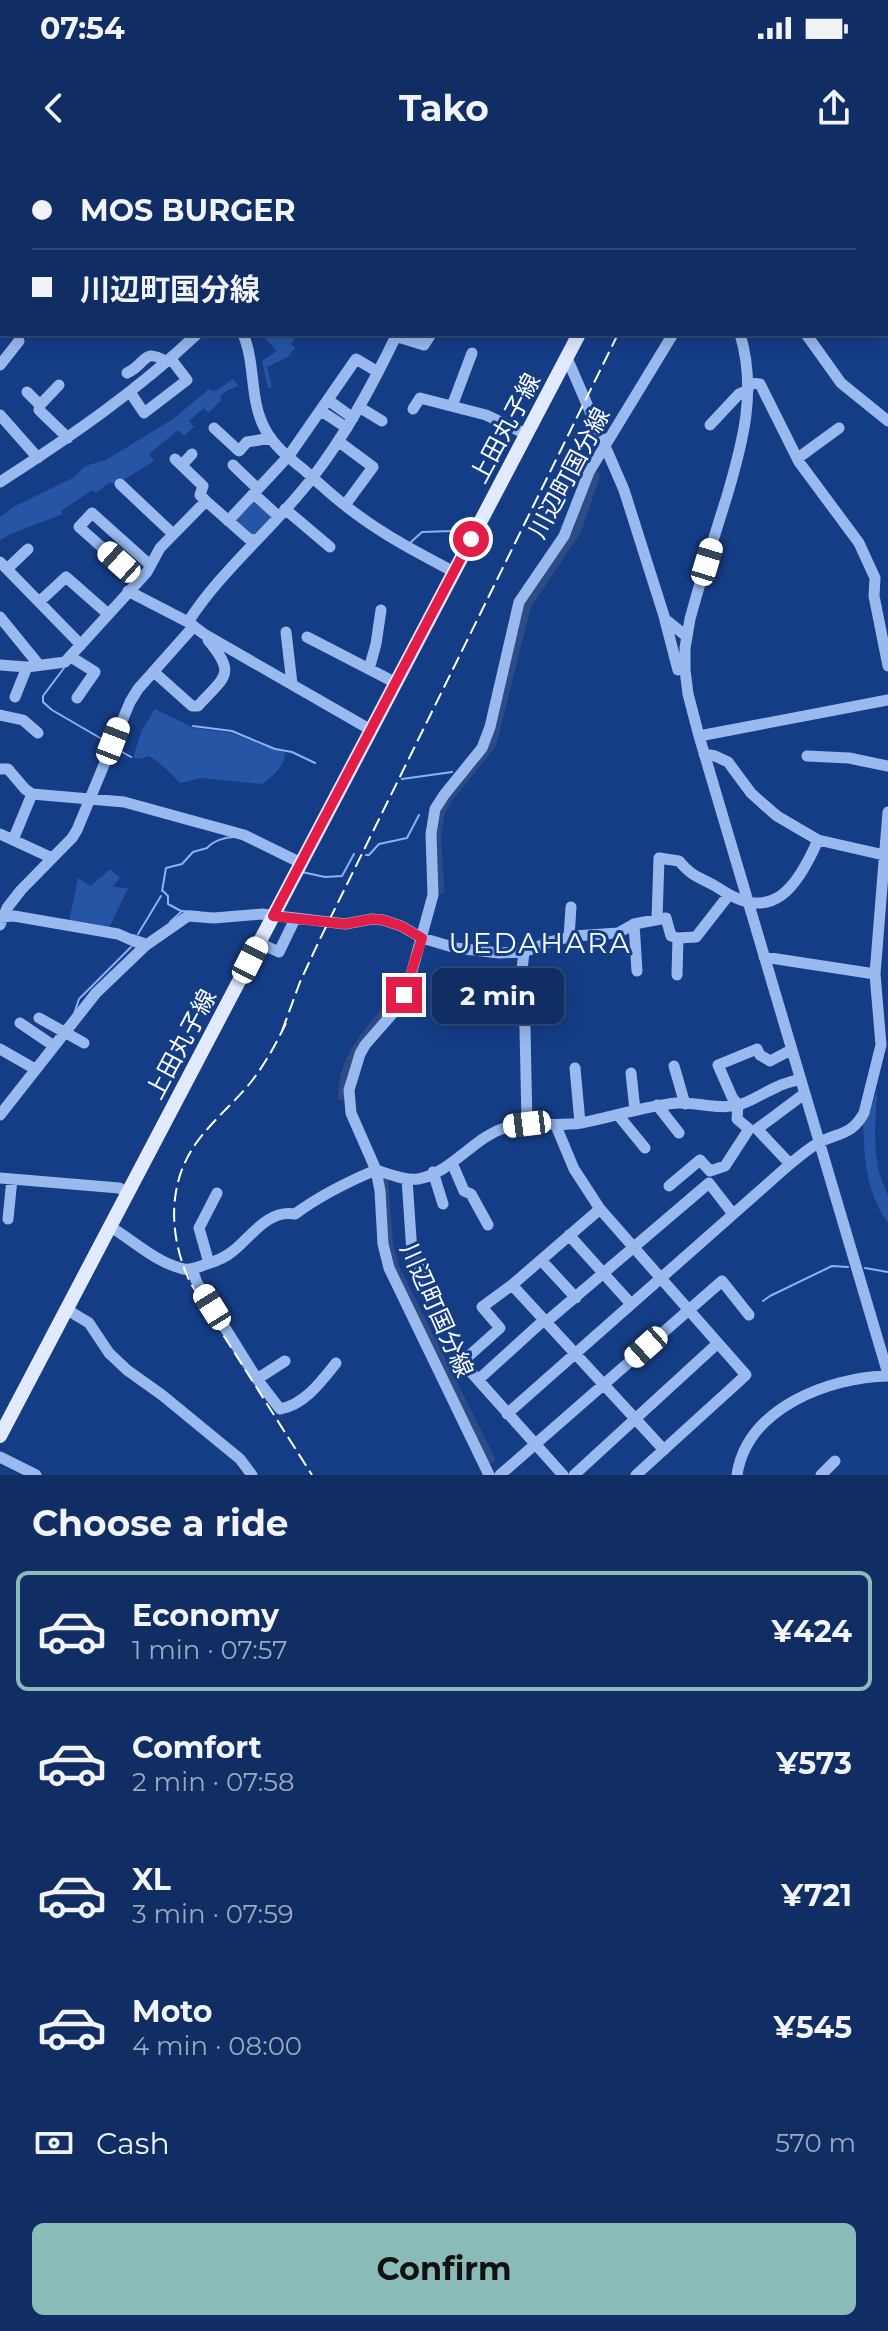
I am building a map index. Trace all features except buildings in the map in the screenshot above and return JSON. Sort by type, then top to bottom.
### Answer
[{"type":"main road","name":"上田丸子線","points":[[0,1436],[578,336]]},
{"type":"street","points":[[0,482],[68,438],[130,392],[195,336]]},
{"type":"street","points":[[244,336],[260,418],[286,459],[358,516],[454,572]]},
{"type":"street","points":[[2,920],[21,890],[72,838],[138,689],[195,627],[221,577],[312,478],[353,417],[396,336]]},
{"type":"street","points":[[399,336],[424,345],[430,336]]},
{"type":"street","name":"川辺町国分線","points":[[489,1475],[389,1268],[383,1244],[376,1170],[351,1113],[349,1090],[365,1045],[403,1000],[433,895],[431,834],[435,809],[485,742],[519,602],[570,526],[589,472],[672,336]]},
{"type":"street","points":[[737,1475],[743,1453],[751,1440],[781,1409],[847,1379],[888,1375],[704,754],[686,682],[686,636],[741,447],[747,415],[748,386],[740,336]]},
{"type":"street","points":[[807,336],[841,383],[888,421]]},
{"type":"street","points":[[0,365],[19,341]]},
{"type":"street","points":[[452,406],[472,353]]},
{"type":"street","points":[[127,373],[149,355],[155,355],[169,361],[187,380],[144,413],[130,392]]},
{"type":"street","points":[[567,358],[624,490],[678,670]]},
{"type":"street","points":[[228,521],[286,459],[356,359],[378,372]]},
{"type":"street","points":[[710,425],[748,386],[760,384],[798,458],[859,543],[875,578],[874,596],[888,666]]},
{"type":"street","points":[[59,385],[39,410],[68,438]]},
{"type":"street","points":[[27,392],[40,405]]},
{"type":"street","points":[[413,409],[420,398],[486,415],[526,434]]},
{"type":"street","points":[[324,405],[353,417],[382,421]]},
{"type":"street","points":[[0,415],[38,458]]},
{"type":"street","points":[[214,428],[239,451],[247,442],[271,438]]},
{"type":"street","points":[[798,458],[839,428]]},
{"type":"street","points":[[338,441],[373,467],[345,505]]},
{"type":"street","points":[[192,454],[179,462],[203,486],[200,495],[249,539],[255,540]]},
{"type":"street","points":[[233,465],[256,492],[330,547]]},
{"type":"street","points":[[120,484],[173,534]]},
{"type":"street","points":[[0,665],[33,666],[65,662],[139,580],[160,548],[206,501]]},
{"type":"street","points":[[139,580],[79,527],[92,513],[150,565]]},
{"type":"street","points":[[28,549],[4,565],[81,645]]},
{"type":"street","points":[[39,602],[66,577],[108,614]]},
{"type":"street","points":[[128,591],[371,730]]},
{"type":"street","points":[[369,669],[381,610]]},
{"type":"street","points":[[0,617],[33,666]]},
{"type":"street","points":[[665,619],[686,636]]},
{"type":"street","points":[[154,672],[192,706],[198,706],[226,671],[221,655],[195,627]]},
{"type":"street","points":[[286,632],[292,684]]},
{"type":"street","points":[[307,637],[396,683]]},
{"type":"street","points":[[71,657],[95,672],[77,698]]},
{"type":"street","points":[[15,697],[33,666]]},
{"type":"street","points":[[699,736],[888,700]]},
{"type":"street","points":[[0,715],[23,720],[38,733]]},
{"type":"street","points":[[704,754],[728,762],[762,803],[777,816],[818,840],[886,856]]},
{"type":"street","points":[[807,756],[849,758],[888,766]]},
{"type":"street","points":[[0,769],[8,769],[32,794],[124,802],[244,835],[301,863]]},
{"type":"street","points":[[13,840],[32,794]]},
{"type":"street","points":[[507,1414],[790,1164],[819,1142],[846,1133],[859,1123],[885,1046],[875,974],[888,812]]},
{"type":"street","points":[[0,834],[52,858]]},
{"type":"street","points":[[657,919],[659,858],[679,861],[690,874],[728,896],[748,904],[762,904],[786,892],[804,870],[818,840]]},
{"type":"street","points":[[0,1115],[33,1068],[96,993],[145,946],[188,916],[214,918],[262,914],[345,924],[383,920],[422,938],[456,948],[499,953],[524,952],[569,937],[618,933],[634,924],[666,918],[671,936],[696,937],[728,896]]},
{"type":"street","points":[[569,937],[571,907]]},
{"type":"street","points":[[2,920],[14,916],[118,934],[145,946]]},
{"type":"street","points":[[259,943],[279,952],[295,919]]},
{"type":"street","points":[[634,924],[637,971]]},
{"type":"street","points":[[677,975],[678,938]]},
{"type":"street","points":[[524,952],[521,988],[527,1124]]},
{"type":"street","points":[[764,957],[875,974]]},
{"type":"street","points":[[39,1018],[84,1043]]},
{"type":"street","points":[[20,1023],[54,1046]]},
{"type":"street","points":[[0,1049],[33,1068]]},
{"type":"street","points":[[669,1186],[700,1160],[710,1171],[725,1166],[749,1129],[737,1119],[738,1105],[718,1065],[757,1049],[770,1061],[791,1050]]},
{"type":"street","points":[[674,1066],[685,1104]]},
{"type":"street","points":[[575,1068],[580,1123]]},
{"type":"street","points":[[631,1073],[635,1110]]},
{"type":"street","points":[[109,1226],[163,1263],[184,1270],[192,1269],[232,1252],[258,1227],[276,1216],[295,1214],[318,1197],[376,1170],[417,1179],[452,1163],[487,1135],[507,1127],[580,1123],[657,1105],[738,1105],[800,1079]]},
{"type":"street","points":[[790,1164],[757,1129],[804,1094]]},
{"type":"street","points":[[657,1105],[679,1133]]},
{"type":"street","points":[[618,1115],[645,1148]]},
{"type":"street","points":[[556,1126],[574,1169],[600,1209],[746,1375],[636,1475]]},
{"type":"street","points":[[452,1163],[464,1191],[471,1194],[488,1225]]},
{"type":"street","points":[[433,1172],[443,1204]]},
{"type":"street","points":[[8,1219],[6,1178],[119,1188],[127,1192]]},
{"type":"street","points":[[407,1179],[412,1253],[427,1281]]},
{"type":"street","points":[[478,1380],[709,1183],[733,1214]]},
{"type":"street","points":[[209,1263],[199,1228],[217,1193]]},
{"type":"street","points":[[563,1475],[462,1362],[500,1328],[482,1307],[600,1209]]},
{"type":"street","points":[[569,1235],[631,1304]]},
{"type":"street","points":[[541,1260],[576,1298]]},
{"type":"street","points":[[192,1269],[197,1283],[257,1379],[280,1409],[308,1395],[336,1363]]},
{"type":"street","points":[[500,1475],[722,1281],[749,1315]]},
{"type":"street","points":[[512,1285],[664,1450]]},
{"type":"street","points":[[66,1309],[89,1323],[109,1353],[127,1370],[240,1459],[252,1475]]},
{"type":"street","points":[[574,1475],[718,1343]]},
{"type":"street","points":[[257,1379],[285,1361]]},
{"type":"street","points":[[0,1457],[36,1475]]},
{"type":"street","points":[[821,1475],[835,1461]]},
{"type":"shaded area","points":[[263,336],[297,336],[291,344],[295,348],[289,356],[267,367],[272,387],[268,388],[262,361],[277,351]]},
{"type":"shaded area","points":[[233,379],[238,386],[226,391],[208,413],[204,408],[189,421],[194,427],[184,436],[178,430],[149,454],[154,461],[117,484],[109,483],[96,493],[92,490],[61,511],[63,514],[0,540],[0,517],[15,506],[73,478],[85,466],[106,460],[173,419],[209,389],[218,390]]},
{"type":"shaded area","points":[[252,498],[272,517],[255,535],[250,536],[233,521]]},
{"type":"shaded area","points":[[155,709],[194,728],[232,733],[285,752],[283,762],[262,784],[201,778],[180,783],[148,756],[133,758],[142,730]]},
{"type":"shaded area","points":[[110,869],[120,878],[112,887],[128,888],[109,928],[69,921],[78,878],[91,886]]},
{"type":"shaded area","points":[[877,1090],[876,1154],[888,1196],[888,1223],[871,1187],[865,1150],[863,1122],[869,1116]]},
{"type":"waterway","points":[[440,890],[437,834],[441,812],[492,745],[527,606],[577,531],[596,476]]},
{"type":"waterway","points":[[411,542],[422,532],[452,531],[465,527]]},
{"type":"waterway","points":[[64,668],[43,696],[43,702],[107,742]]},
{"type":"waterway","points":[[193,726],[232,731],[315,763]]},
{"type":"waterway","points":[[115,748],[131,757]]},
{"type":"waterway","points":[[402,779],[452,772]]},
{"type":"waterway","points":[[366,855],[379,844],[407,838],[419,815]]},
{"type":"waterway","points":[[162,891],[166,868],[182,864],[193,852],[207,848],[216,841],[234,837]]},
{"type":"waterway","points":[[302,872],[325,877],[342,876],[354,854]]},
{"type":"waterway","points":[[163,891],[168,896],[168,904],[181,911]]},
{"type":"waterway","points":[[138,934],[161,896]]},
{"type":"waterway","points":[[170,922],[182,911],[199,912]]},
{"type":"waterway","points":[[133,935],[145,939]]},
{"type":"waterway","points":[[74,1014],[79,999],[131,947]]},
{"type":"waterway","points":[[342,1096],[351,1058],[388,1008]]},
{"type":"waterway","points":[[384,1177],[389,1244],[395,1267],[491,1459]]},
{"type":"waterway","points":[[763,1301],[832,1266],[848,1267]]},
{"type":"waterway","points":[[865,1268],[888,1272]]},
{"type":"railway","points":[[282,1031],[320,939],[617,336]]},
{"type":"railway","points":[[286,1023],[256,1075],[203,1134],[187,1158],[176,1194],[175,1230],[178,1249],[191,1284],[312,1475]]},
{"type":"district","name":"UEDAHARA","points":[[540,943]]},
{"type":"route","points":[[404,995],[422,938],[409,930],[383,920],[345,924],[273,916],[471,539]]}]
